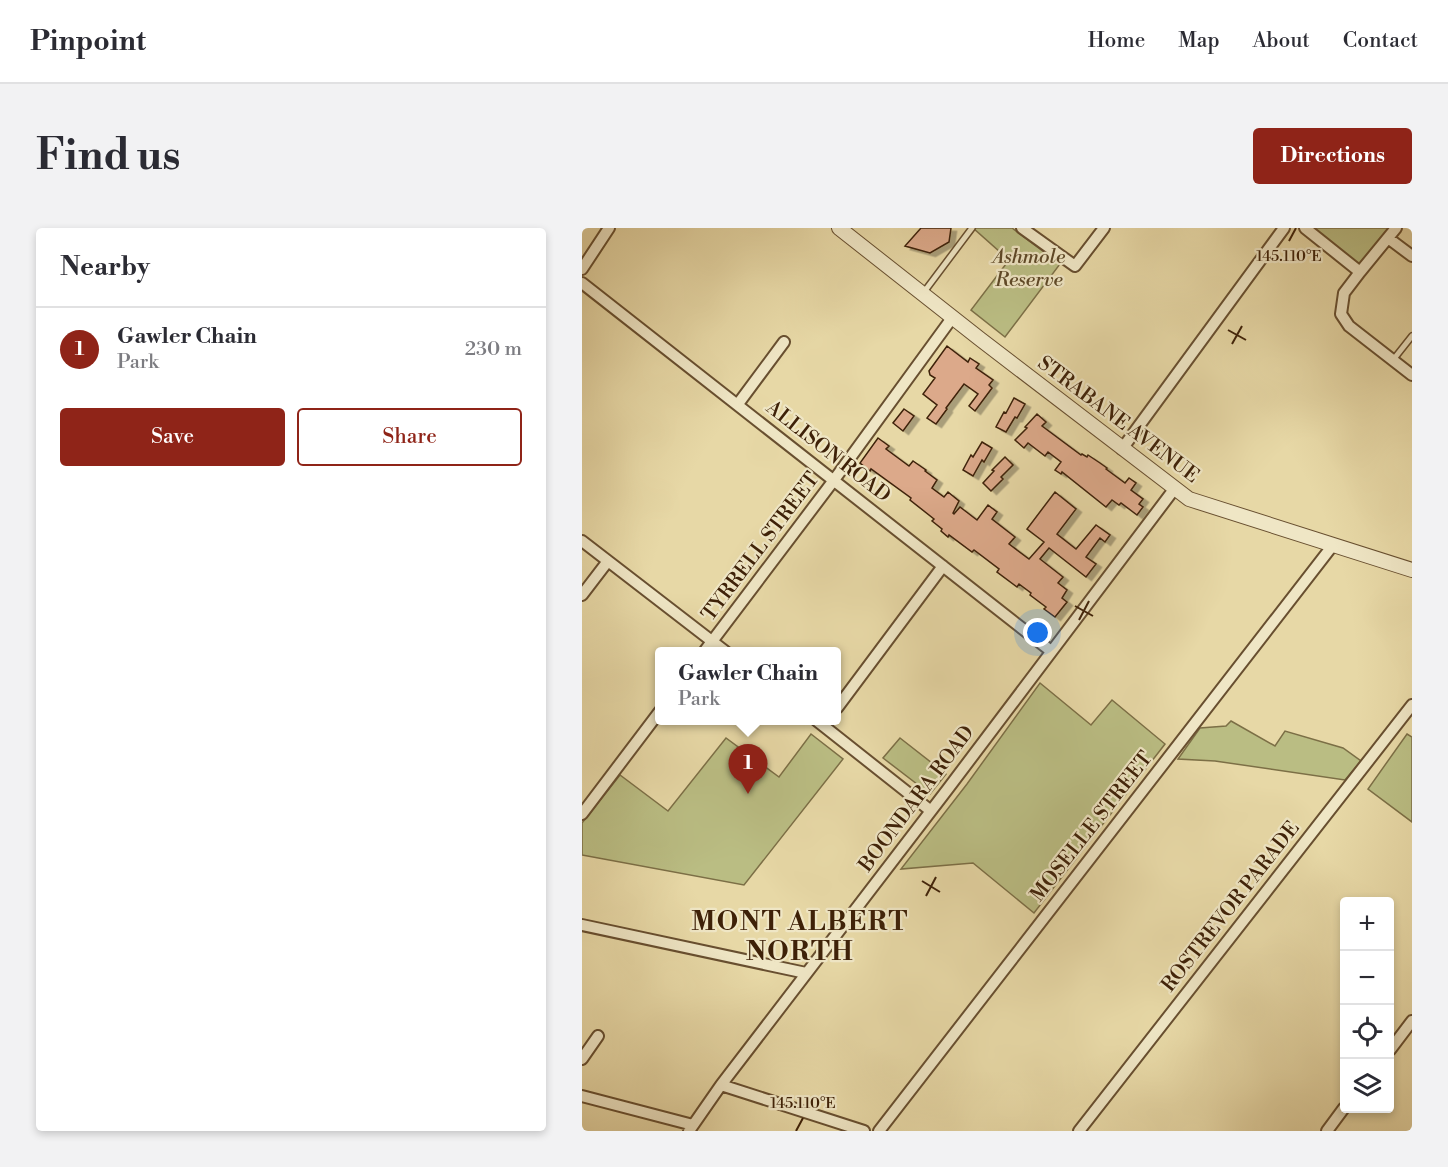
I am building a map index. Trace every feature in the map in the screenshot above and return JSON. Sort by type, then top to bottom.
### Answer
[{"type":"street","points":[[582,269],[609,228]]},
{"type":"street","name":"STRABANE AVENUE","points":[[839,228],[952,318],[1190,500],[1412,570]]},
{"type":"street","points":[[1022,228],[1075,266],[1104,228]]},
{"type":"street","points":[[1122,449],[1284,228]]},
{"type":"street","points":[[1305,228],[1360,272]]},
{"type":"street","points":[[1396,228],[1344,293],[1341,314],[1349,326],[1412,375]]},
{"type":"street","points":[[1388,238],[1412,256]]},
{"type":"street","name":"ALLISON ROAD","points":[[582,283],[1051,651]]},
{"type":"street","name":"TYRRELL STREET","points":[[707,647],[834,480],[952,318]]},
{"type":"street","points":[[738,404],[784,342]]},
{"type":"street","name":"BOONDARA ROAD","points":[[691,1128],[721,1085],[1174,488]]},
{"type":"street","points":[[582,541],[720,647]]},
{"type":"street","name":"MOSELLE STREET","points":[[879,1131],[1333,545]]},
{"type":"street","points":[[582,595],[608,561]]},
{"type":"street","points":[[841,703],[943,566]]},
{"type":"street","name":"ROSTREVOR PARADE","points":[[1079,1131],[1412,705]]},
{"type":"street","points":[[582,814],[586,799],[655,717]]},
{"type":"street","points":[[826,725],[931,811]]},
{"type":"street","points":[[582,924],[806,973]]},
{"type":"street","points":[[1394,1044],[1412,1021]]},
{"type":"street","points":[[582,1059],[598,1036]]},
{"type":"street","points":[[721,1085],[864,1131]]},
{"type":"street","points":[[582,1096],[691,1128]]},
{"type":"street","points":[[1327,1131],[1340,1113]]},
{"type":"lane","points":[[923,294],[972,228]]},
{"type":"lane","points":[[1393,360],[1412,336]]},
{"type":"green space","name":"Ashmole Reserve","points":[[973,228],[1012,228],[1060,264],[1005,337],[971,310],[1009,260]]},
{"type":"green space","points":[[1308,228],[1396,228],[1360,272]]},
{"type":"green space","points":[[1040,683],[1091,725],[1112,700],[1165,744],[1034,913],[973,863],[901,869],[967,784]]},
{"type":"green space","points":[[1231,721],[1275,746],[1285,731],[1343,748],[1361,761],[1345,780],[1215,761],[1178,759],[1200,728],[1226,726]]},
{"type":"green space","points":[[811,734],[843,759],[744,885],[582,855],[582,823],[620,775],[668,811],[726,738],[779,777]]},
{"type":"green space","points":[[1407,734],[1412,737],[1412,822],[1368,789]]},
{"type":"green space","points":[[900,738],[946,774],[930,794],[883,758]]},
{"type":"building","points":[[921,228],[951,228],[949,242],[930,253],[905,246]]},
{"type":"building","points":[[947,346],[968,362],[970,358],[979,364],[976,368],[993,380],[989,385],[992,388],[975,411],[969,406],[978,394],[964,384],[936,424],[927,418],[937,405],[923,394],[935,378],[930,375],[929,371]]},
{"type":"building","points":[[1014,398],[1025,404],[1006,432],[996,427]]},
{"type":"building","points":[[904,409],[914,416],[903,431],[893,423]]},
{"type":"building","points":[[1037,414],[1046,422],[1042,426],[1081,455],[1087,457],[1088,455],[1125,483],[1129,478],[1136,483],[1131,490],[1143,499],[1139,504],[1143,507],[1137,515],[1121,503],[1119,505],[1112,500],[1106,507],[1062,472],[1061,474],[1055,470],[1061,462],[1048,452],[1045,456],[1028,443],[1024,448],[1015,440]]},
{"type":"building","points":[[878,438],[889,446],[886,449],[909,466],[913,461],[937,480],[932,488],[944,497],[948,492],[959,501],[954,514],[960,507],[977,520],[988,505],[997,512],[992,519],[1015,537],[1009,544],[1029,559],[1044,542],[1027,529],[1055,492],[1076,509],[1057,534],[1076,549],[1096,525],[1110,535],[1105,542],[1100,538],[1086,557],[1096,564],[1086,577],[1049,548],[1040,559],[1063,577],[1058,583],[1067,590],[1062,598],[1067,602],[1055,617],[1030,595],[1031,593],[1019,584],[1017,587],[997,572],[999,569],[974,550],[972,552],[949,535],[948,537],[932,521],[934,519],[910,500],[911,498],[860,463]]},
{"type":"building","points":[[982,442],[992,448],[973,476],[963,470],[971,455],[973,457]]},
{"type":"building","points":[[1005,457],[1013,465],[991,491],[983,483]]},
{"type":"place","name":"Gawler Chain","points":[[748,794]]},
{"type":"district","name":"MONT ALBERT NORTH","points":[[800,937]]}]
